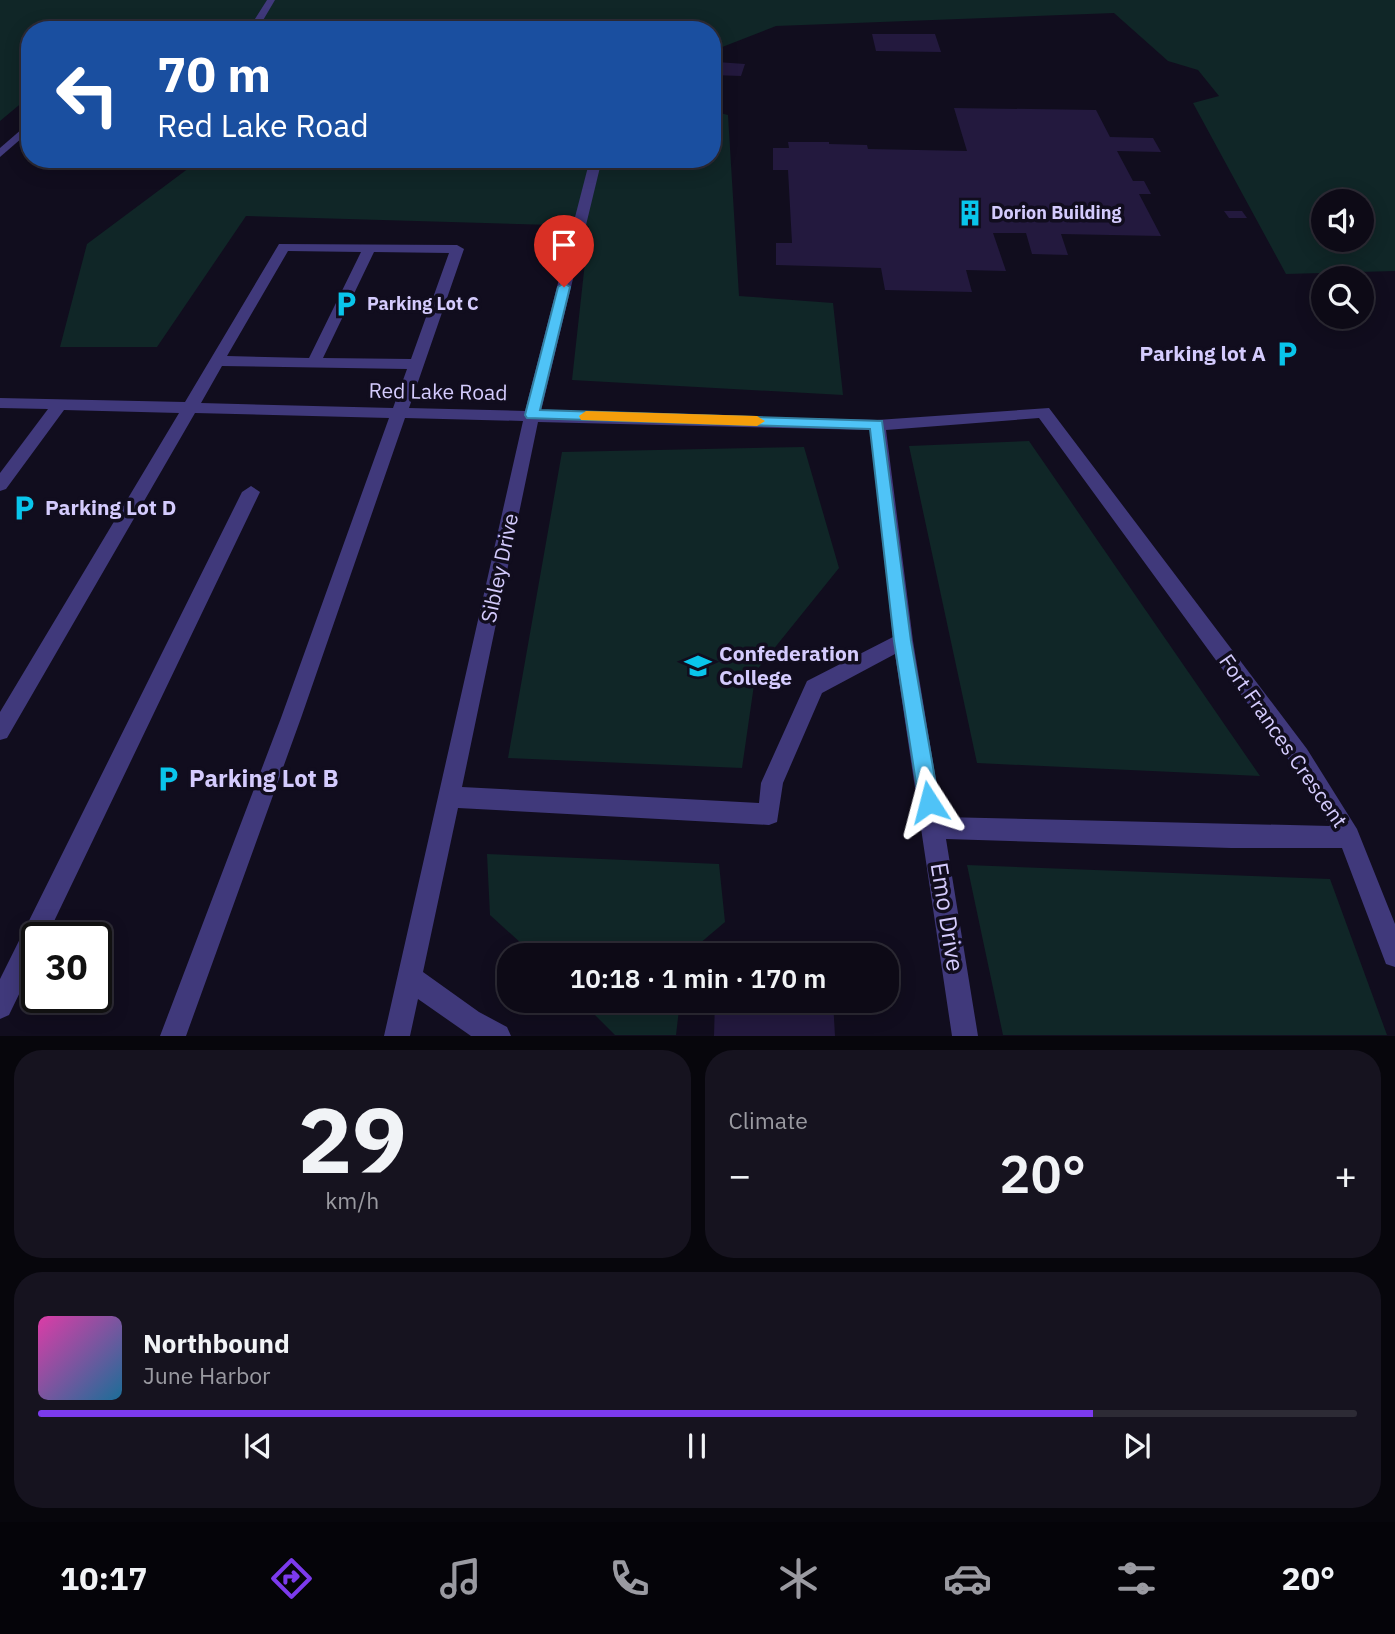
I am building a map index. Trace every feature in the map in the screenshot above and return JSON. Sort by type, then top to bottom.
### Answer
[{"type":"street","points":[[258,21],[271,0]]},
{"type":"street","points":[[0,154],[21,134]]},
{"type":"street","name":"Sibley Drive","points":[[397,1035],[452,797],[532,415],[594,168]]},
{"type":"street","points":[[0,732],[284,247],[457,248],[414,363],[291,718],[173,1035]]},
{"type":"street","points":[[314,362],[369,248]]},
{"type":"street","points":[[219,361],[414,363]]},
{"type":"street","name":"Red Lake Road","points":[[0,403],[877,425],[1043,412]]},
{"type":"street","points":[[0,485],[60,404]]},
{"type":"street","name":"Fort Frances Crescent","points":[[1043,412],[1298,756],[1349,837]]},
{"type":"street","name":"Emo Drive","points":[[877,425],[902,641],[965,1035]]},
{"type":"street","points":[[0,1006],[251,492]]},
{"type":"street","points":[[452,797],[769,814],[772,783],[814,687],[902,641]]},
{"type":"street","name":"Fort Frances Crescent","points":[[933,828],[1231,837],[1349,837]]},
{"type":"street","points":[[1349,837],[1395,955]]},
{"type":"street","points":[[410,978],[470,1021],[498,1035]]},
{"type":"green space","points":[[0,0],[1395,0],[1395,271],[1374,272],[1374,266],[1311,266],[1311,273],[1286,274],[1193,103],[1219,96],[1198,70],[1168,61],[1114,13],[776,26],[721,47],[721,21],[21,21],[21,104],[0,121]]},
{"type":"green space","points":[[721,113],[728,115],[739,296],[833,303],[843,395],[572,380],[589,226],[246,216],[157,347],[60,347],[87,244],[189,168],[721,168]]},
{"type":"green space","points":[[1029,441],[1260,776],[977,763],[909,446]]},
{"type":"green space","points":[[804,447],[839,568],[756,671],[742,768],[508,758],[562,452]]},
{"type":"green space","points":[[487,854],[719,864],[725,922],[700,943],[521,943],[490,915]]},
{"type":"green space","points":[[967,865],[1330,879],[1387,1035],[1003,1035]]},
{"type":"green space","points":[[593,1013],[679,1013],[676,1035],[615,1035]]},
{"type":"building","points":[[872,34],[935,34],[941,52],[876,51]]},
{"type":"building","points":[[721,62],[745,64],[741,76],[721,75]]},
{"type":"building","name":"Dorion Building","points":[[954,108],[1096,110],[1110,137],[1153,138],[1161,152],[1117,151],[1133,181],[1144,181],[1151,194],[1139,194],[1161,236],[1061,234],[1068,255],[1032,254],[1026,233],[993,233],[1006,271],[966,270],[972,292],[885,290],[881,268],[776,265],[776,243],[792,243],[788,170],[773,170],[773,148],[789,148],[788,142],[829,142],[867,145],[868,149],[967,151]]},
{"type":"building","points":[[1224,211],[1242,211],[1247,218],[1229,218]]},
{"type":"building","points":[[715,1013],[834,1013],[835,1036],[714,1036]]},
{"type":"slow traffic","points":[[586,416],[757,421]]},
{"type":"place","name":"Dorion Building","points":[[970,213]]},
{"type":"place","name":"Parking Lot C","points":[[346,304]]},
{"type":"place","name":"Parking lot A","points":[[1287,354]]},
{"type":"place","name":"Parking Lot D","points":[[24,508]]},
{"type":"place","name":"Confederation College","points":[[698,666]]},
{"type":"place","name":"Parking Lot B","points":[[168,779]]},
{"type":"route","points":[[564,287],[532,415],[877,425],[902,641],[929,802]]}]
